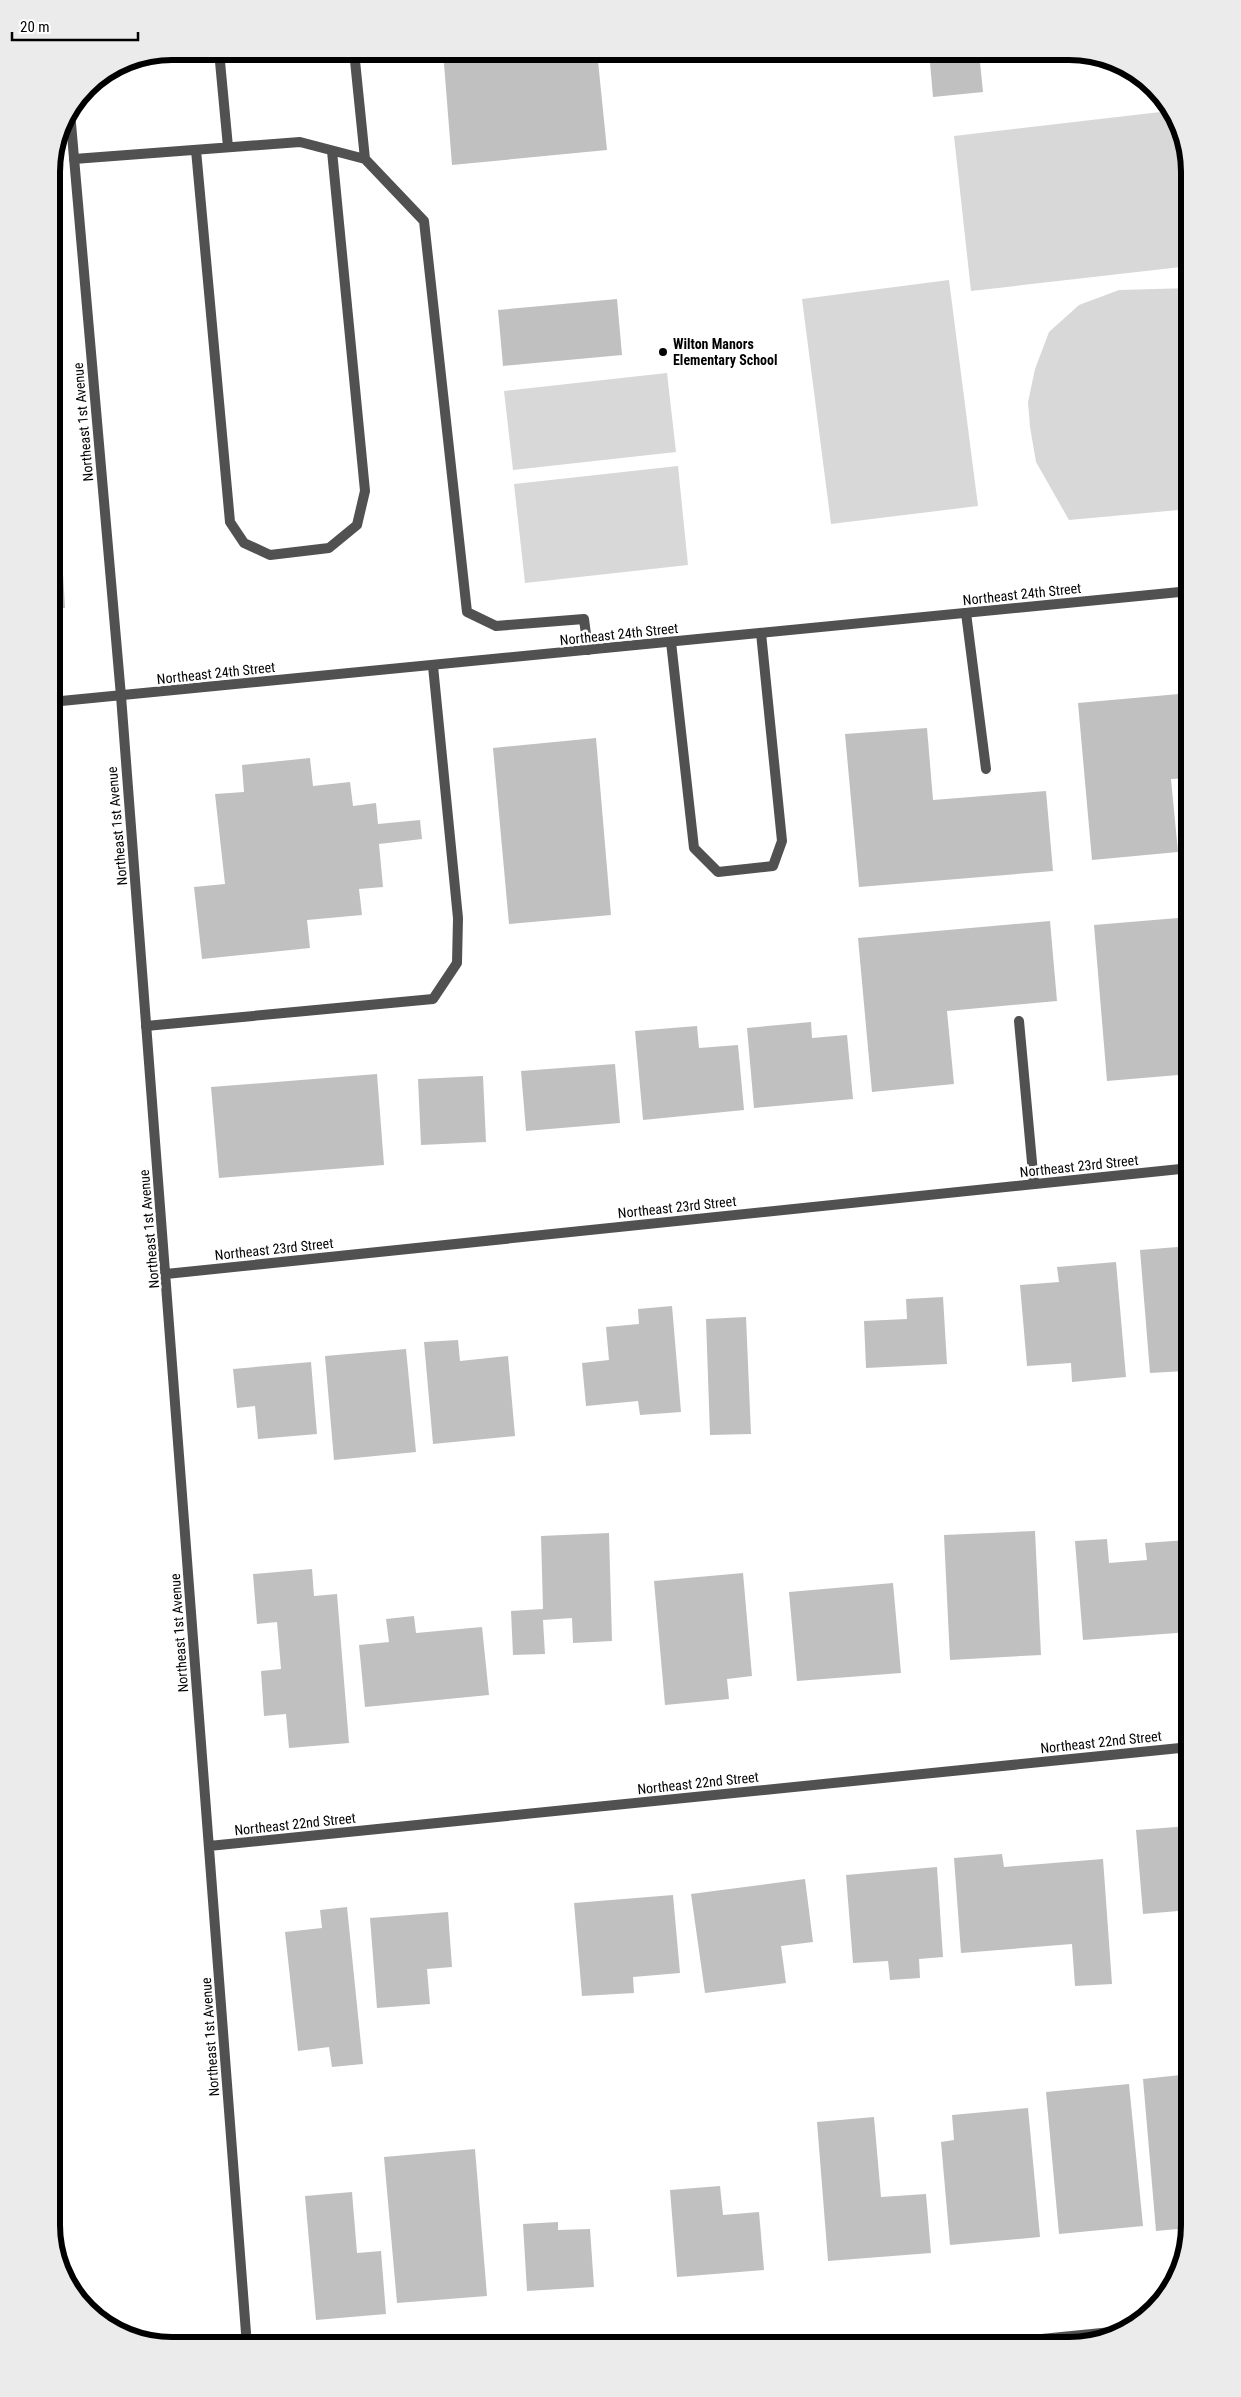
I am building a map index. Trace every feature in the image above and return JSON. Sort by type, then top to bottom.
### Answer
[{"type":"street","points":[[220,60],[228,147]]},
{"type":"street","points":[[355,60],[365,160]]},
{"type":"street","name":"Northeast 1st Avenue","points":[[68,132],[74,159],[121,696],[246,2337]]},
{"type":"street","points":[[74,159],[300,142],[365,160],[424,221],[467,612],[496,626],[584,619],[588,650]]},
{"type":"street","points":[[196,150],[230,522],[244,543],[270,554],[329,548],[357,525],[365,491],[332,151]]},
{"type":"street","name":"Northeast 24th Street","points":[[60,701],[1181,592]]},
{"type":"street","points":[[966,613],[986,768]]},
{"type":"street","points":[[671,642],[694,848],[718,872],[773,866],[782,841],[761,633]]},
{"type":"street","points":[[146,1026],[433,999],[457,963],[458,918],[433,666]]},
{"type":"street","points":[[1019,1021],[1034,1184]]},
{"type":"street","name":"Northeast 23rd Street","points":[[166,1274],[1181,1169]]},
{"type":"street","name":"Northeast 22nd Street","points":[[209,1846],[1181,1748]]},
{"type":"street","points":[[1061,2337],[1096,2334]]},
{"type":"shaded area","points":[[1163,112],[1175,136],[1180,157],[1181,267],[971,291],[954,136]]},
{"type":"shaded area","points":[[949,280],[978,506],[831,524],[802,299]]},
{"type":"shaded area","points":[[1181,288],[1181,510],[1069,520],[1036,462],[1028,402],[1035,369],[1049,332],[1079,305],[1119,290]]},
{"type":"shaded area","points":[[667,373],[676,452],[513,470],[504,391]]},
{"type":"shaded area","points":[[678,466],[688,565],[525,583],[514,484]]},
{"type":"building","points":[[444,60],[598,60],[607,150],[452,165]]},
{"type":"building","points":[[930,60],[980,60],[983,92],[933,97]]},
{"type":"building","points":[[617,299],[622,355],[503,366],[498,310]]},
{"type":"building","points":[[60,539],[65,608],[60,608]]},
{"type":"building","points":[[1181,694],[1181,778],[1171,779],[1178,852],[1092,860],[1078,703]]},
{"type":"building","points":[[927,728],[933,800],[1046,791],[1053,871],[859,887],[845,734]]},
{"type":"building","points":[[596,738],[611,915],[509,924],[493,748]]},
{"type":"building","points":[[310,758],[313,786],[350,782],[353,806],[376,803],[378,824],[420,820],[422,839],[379,844],[383,887],[359,889],[362,915],[307,920],[310,948],[202,959],[194,887],[225,884],[215,794],[244,792],[242,765]]},
{"type":"building","points":[[1178,918],[1181,949],[1181,1075],[1107,1081],[1094,925]]},
{"type":"building","points":[[1050,921],[1057,1001],[947,1011],[954,1084],[872,1092],[858,938]]},
{"type":"building","points":[[811,1022],[812,1038],[847,1035],[853,1099],[754,1108],[747,1028]]},
{"type":"building","points":[[697,1026],[699,1048],[738,1045],[744,1110],[643,1120],[635,1031]]},
{"type":"building","points":[[615,1064],[620,1123],[526,1131],[521,1071]]},
{"type":"building","points":[[377,1074],[384,1165],[219,1178],[211,1087]]},
{"type":"building","points":[[483,1076],[486,1142],[421,1145],[418,1079]]},
{"type":"building","points":[[1181,1247],[1181,1371],[1150,1373],[1140,1250]]},
{"type":"building","points":[[1116,1262],[1126,1377],[1072,1382],[1071,1363],[1027,1366],[1020,1285],[1059,1282],[1057,1267]]},
{"type":"building","points":[[943,1297],[947,1364],[866,1368],[864,1321],[907,1319],[906,1299]]},
{"type":"building","points":[[672,1306],[681,1412],[640,1415],[638,1401],[586,1406],[582,1363],[609,1360],[606,1327],[639,1324],[638,1309]]},
{"type":"building","points":[[746,1317],[751,1434],[710,1435],[706,1319]]},
{"type":"building","points":[[458,1340],[460,1361],[508,1356],[515,1436],[433,1444],[424,1342]]},
{"type":"building","points":[[406,1349],[416,1452],[334,1460],[325,1356]]},
{"type":"building","points":[[311,1362],[317,1434],[258,1439],[255,1406],[237,1408],[233,1369]]},
{"type":"building","points":[[1035,1531],[1041,1655],[950,1660],[944,1535]]},
{"type":"building","points":[[609,1533],[612,1641],[573,1643],[572,1618],[543,1620],[545,1654],[513,1655],[511,1611],[543,1609],[541,1536]]},
{"type":"building","points":[[1107,1539],[1109,1563],[1147,1560],[1145,1543],[1181,1540],[1181,1633],[1083,1640],[1075,1541]]},
{"type":"building","points":[[312,1569],[314,1596],[337,1594],[349,1743],[289,1748],[286,1714],[264,1716],[261,1671],[281,1669],[277,1622],[257,1624],[253,1574]]},
{"type":"building","points":[[743,1573],[752,1676],[727,1679],[729,1699],[665,1705],[654,1581]]},
{"type":"building","points":[[893,1583],[901,1673],[797,1681],[789,1592]]},
{"type":"building","points":[[414,1616],[416,1633],[482,1627],[489,1695],[365,1707],[359,1645],[389,1642],[386,1619]]},
{"type":"building","points":[[1181,1827],[1181,1911],[1143,1914],[1136,1830]]},
{"type":"building","points":[[1002,1854],[1004,1867],[1103,1859],[1112,1984],[1075,1986],[1072,1944],[961,1953],[954,1858]]},
{"type":"building","points":[[937,1867],[943,1957],[919,1959],[920,1978],[890,1980],[888,1961],[853,1963],[846,1875]]},
{"type":"building","points":[[805,1879],[813,1942],[781,1946],[786,1983],[705,1993],[691,1894]]},
{"type":"building","points":[[673,1895],[680,1973],[633,1977],[634,1993],[582,1996],[574,1903]]},
{"type":"building","points":[[347,1907],[363,2064],[332,2067],[329,2047],[298,2051],[285,1932],[322,1928],[320,1910]]},
{"type":"building","points":[[448,1912],[452,1967],[427,1969],[430,2004],[377,2008],[370,1918]]},
{"type":"building","points":[[1181,2075],[1181,2229],[1156,2231],[1143,2079]]},
{"type":"building","points":[[1129,2084],[1143,2226],[1059,2234],[1046,2092]]},
{"type":"building","points":[[1028,2108],[1040,2237],[950,2245],[941,2142],[954,2140],[952,2115]]},
{"type":"building","points":[[874,2117],[881,2197],[926,2194],[931,2253],[828,2261],[817,2122]]},
{"type":"building","points":[[475,2149],[487,2296],[397,2303],[384,2157]]},
{"type":"building","points":[[720,2186],[723,2215],[759,2212],[764,2270],[677,2277],[670,2190]]},
{"type":"building","points":[[352,2192],[357,2253],[381,2251],[386,2314],[316,2320],[305,2196]]},
{"type":"building","points":[[558,2222],[558,2230],[590,2229],[594,2287],[527,2291],[523,2224]]},
{"type":"place","name":"Wilton Manors Elementary School","points":[[663,352]]}]
